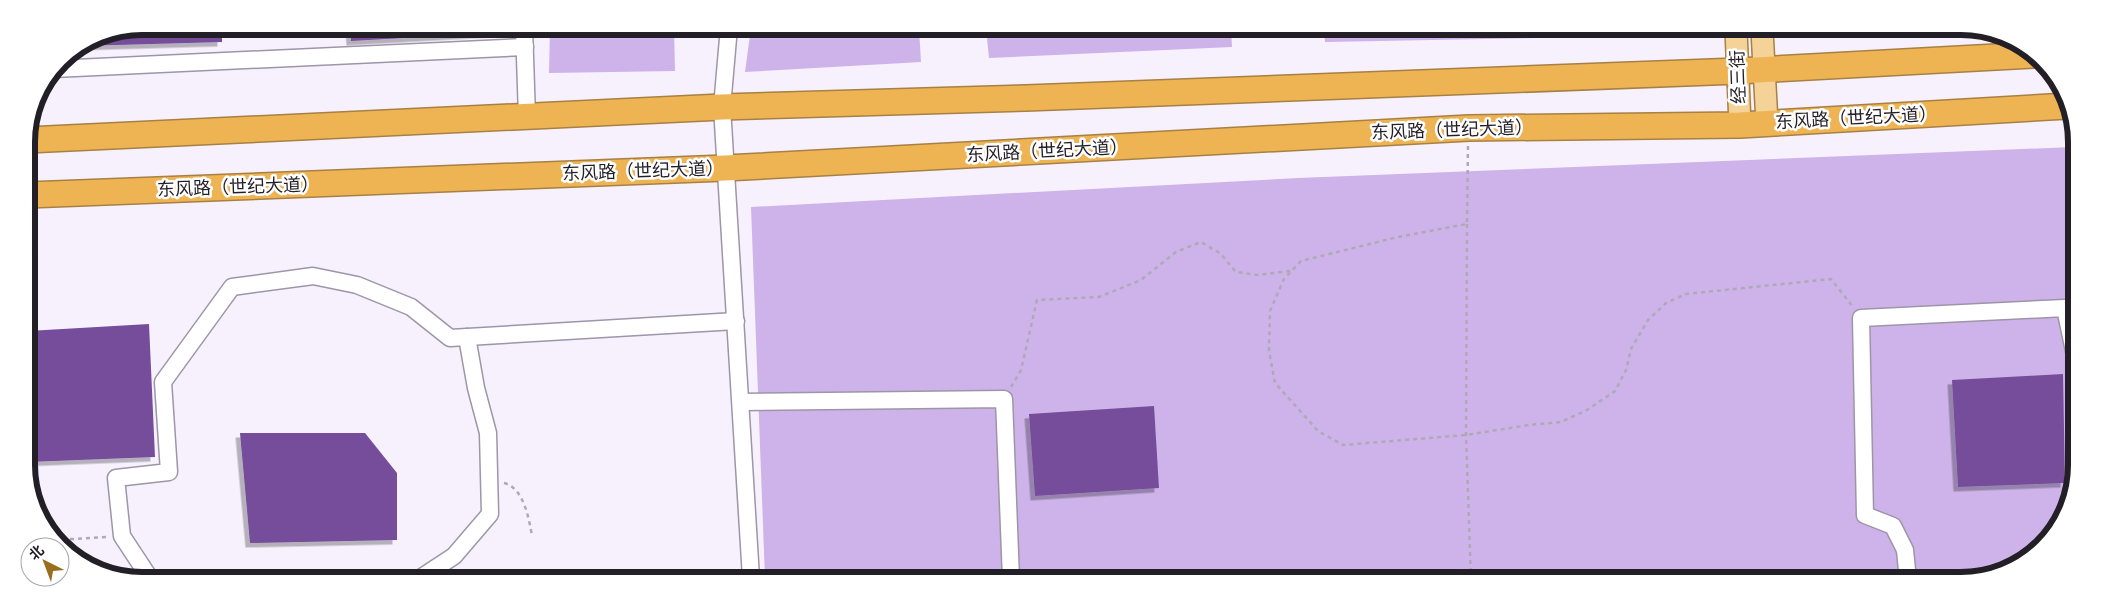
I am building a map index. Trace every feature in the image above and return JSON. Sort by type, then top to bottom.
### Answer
[{"type":"highway","points":[[35,140],[722,107],[1016,99],[1738,71],[2024,55]]},
{"type":"highway","name":"东风路（世纪大道）","points":[[35,195],[725,168],[1468,128],[1740,125],[2061,106]]},
{"type":"main road","name":"经三街","points":[[1736,35],[1740,125]]},
{"type":"main road","name":"经三街","points":[[1762,35],[1767,123]]},
{"type":"street","points":[[524,35],[527,117]]},
{"type":"street","points":[[727,35],[722,107],[751,572]]},
{"type":"street","points":[[66,68],[525,47]]},
{"type":"street","points":[[146,572],[122,536],[116,478],[169,472],[163,382],[232,287],[313,276],[358,285],[411,308],[450,338],[736,322]]},
{"type":"street","points":[[1907,572],[1904,550],[1893,526],[1865,515],[1861,318],[2065,308],[2068,322]]},
{"type":"street","points":[[431,572],[454,556],[490,514],[488,433],[476,388],[467,337]]},
{"type":"street","points":[[741,402],[1004,399],[1011,572]]},
{"type":"path","points":[[1468,128],[1466,435],[1471,572]]},
{"type":"path","points":[[1467,224],[1301,261],[1284,279],[1270,311],[1269,350],[1275,383],[1318,431],[1343,445],[1466,435],[1561,422],[1587,410],[1615,391],[1626,370],[1631,349],[1648,320],[1666,303],[1686,294],[1831,279],[1861,318]]},
{"type":"path","points":[[1004,399],[1021,370],[1037,300],[1099,297],[1141,280],[1176,252],[1201,242],[1221,254],[1236,272],[1259,275],[1292,271]]},
{"type":"path","points":[[490,481],[509,484],[520,497],[529,516],[532,536]]},
{"type":"path","points":[[70,539],[122,536]]},
{"type":"shaded area","points":[[550,35],[674,35],[675,71],[549,73]]},
{"type":"shaded area","points":[[750,35],[919,35],[921,62],[745,72]]},
{"type":"shaded area","points":[[987,35],[1231,35],[1232,47],[989,58]]},
{"type":"shaded area","points":[[1324,35],[1691,35],[1325,42]]},
{"type":"shaded area","points":[[2068,147],[2068,465],[2064,492],[2057,512],[2041,535],[2020,554],[2002,564],[1968,572],[765,572],[751,207],[1298,178]]},
{"type":"building","points":[[135,35],[222,35],[222,42],[96,46],[121,37]]},
{"type":"building","points":[[351,35],[458,35],[351,41]]},
{"type":"building","points":[[149,324],[155,457],[35,462],[35,331]]},
{"type":"building","points":[[2063,374],[2065,483],[1958,487],[1952,380]]},
{"type":"building","points":[[1154,406],[1159,488],[1035,496],[1029,414]]},
{"type":"building","points":[[240,433],[365,433],[397,473],[397,540],[250,543]]}]
